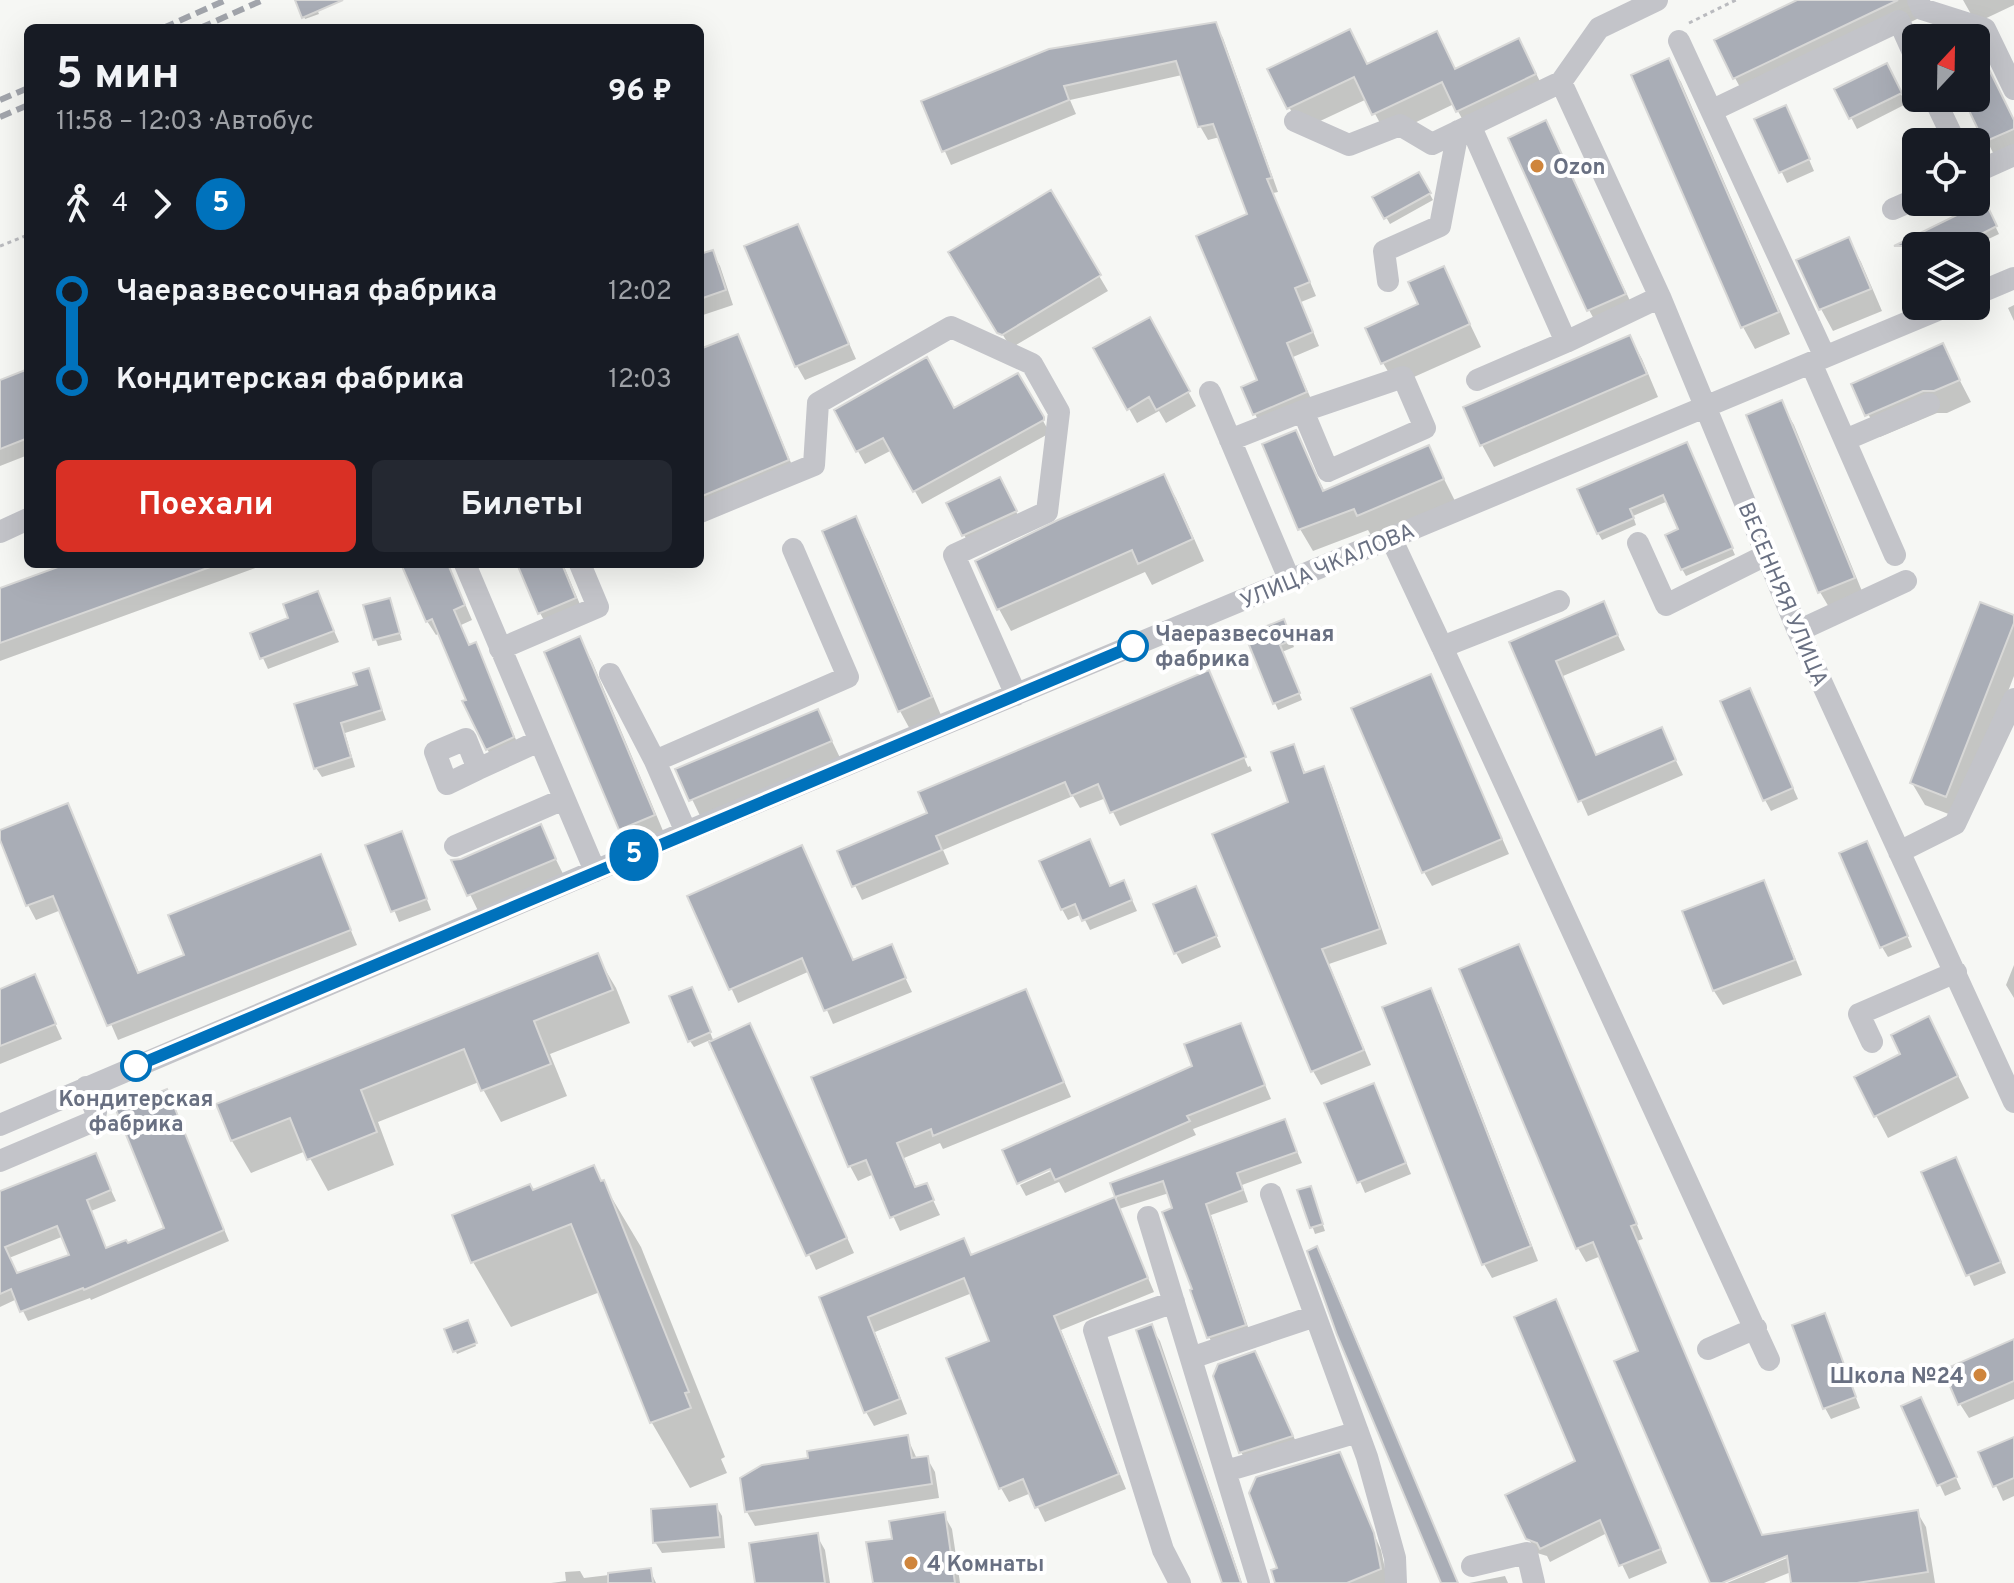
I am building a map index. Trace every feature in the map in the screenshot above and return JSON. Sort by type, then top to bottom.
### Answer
[{"type":"street","points":[[1295,121],[1349,145],[1400,125],[1432,144],[1561,82],[1599,28],[1657,0]]},
{"type":"street","points":[[1713,110],[1899,21],[1920,5],[1985,29],[2014,89]]},
{"type":"street","points":[[1899,21],[1902,28]]},
{"type":"street","points":[[1679,41],[1713,110],[1818,360],[1845,440],[1895,555]]},
{"type":"street","name":"ВЕСЕННЯЯ УЛИЦА","points":[[1561,82],[1660,297],[1798,631],[1899,852],[2009,1076],[2014,1102]]},
{"type":"street","points":[[1388,281],[1384,251],[1440,226],[1464,128]]},
{"type":"street","points":[[1464,128],[1566,342]]},
{"type":"street","points":[[1990,166],[2014,155]]},
{"type":"street","points":[[1893,209],[1902,205]]},
{"type":"street","points":[[1990,288],[2014,278]]},
{"type":"street","points":[[1477,380],[1660,297]]},
{"type":"street","name":"УЛИЦА ЧКАЛОВА","points":[[0,1125],[686,832],[1914,320]]},
{"type":"street","points":[[704,510],[814,465],[818,403],[951,327],[1032,364],[1059,412],[1047,512],[954,555],[1016,695]]},
{"type":"street","points":[[1230,440],[1303,411],[1403,377],[1425,428],[1328,471],[1303,411]]},
{"type":"street","points":[[1210,392],[1290,581]]},
{"type":"street","points":[[1845,440],[1929,404]]},
{"type":"street","points":[[0,532],[24,521]]},
{"type":"street","points":[[1391,538],[1769,1360]]},
{"type":"street","points":[[1638,543],[1666,605],[1766,555]]},
{"type":"street","points":[[655,761],[848,677],[793,549]]},
{"type":"street","points":[[467,568],[595,871]]},
{"type":"street","points":[[500,649],[598,607],[582,568]]},
{"type":"street","points":[[1798,631],[1906,581]]},
{"type":"street","points":[[1442,647],[1559,601]]},
{"type":"street","points":[[610,674],[655,761],[686,832]]},
{"type":"street","points":[[1899,852],[1955,824],[2014,699]]},
{"type":"street","points":[[478,769],[539,741]]},
{"type":"street","points":[[455,846],[564,799]]},
{"type":"street","points":[[1872,1042],[1859,1014],[1956,972]]},
{"type":"street","points":[[0,1161],[94,1121],[96,1112],[86,1087]]},
{"type":"street","points":[[1271,1194],[1358,1432],[1395,1558],[1396,1583]]},
{"type":"street","points":[[1148,1217],[1259,1583]]},
{"type":"street","points":[[1174,1302],[1094,1330],[1163,1550],[1180,1583]]},
{"type":"street","points":[[1191,1358],[1315,1316]]},
{"type":"street","points":[[1708,1349],[1756,1328]]},
{"type":"street","points":[[1226,1471],[1358,1432]]},
{"type":"street","points":[[1472,1566],[1527,1553],[1534,1583]]},
{"type":"path","points":[[1679,41],[1683,26],[1736,0]]},
{"type":"path","points":[[0,246],[24,237]]},
{"type":"building","points":[[295,0],[343,0],[302,18]]},
{"type":"building","points":[[1797,0],[1898,0],[1733,79],[1714,40]]},
{"type":"building","points":[[1216,22],[1272,178],[1267,179],[1310,282],[1295,288],[1313,332],[1287,343],[1307,392],[1253,415],[1241,387],[1257,380],[1196,236],[1247,214],[1213,124],[1198,127],[1176,61],[1064,86],[1069,100],[942,152],[921,101],[1049,49]]},
{"type":"building","points":[[1350,29],[1367,64],[1437,31],[1455,69],[1519,38],[1536,74],[1456,112],[1442,82],[1372,115],[1354,77],[1287,109],[1267,69]]},
{"type":"building","points":[[1669,58],[1779,312],[1741,328],[1631,75]]},
{"type":"building","points":[[1887,63],[1902,93],[1849,119],[1834,89]]},
{"type":"building","points":[[1990,71],[2014,120],[2014,129],[1990,139],[1990,128],[1977,128],[1970,112],[1990,112]]},
{"type":"building","points":[[1786,105],[1810,159],[1779,173],[1754,119]]},
{"type":"building","points":[[1546,120],[1626,294],[1587,311],[1508,138]]},
{"type":"building","points":[[1419,172],[1431,193],[1384,219],[1372,197]]},
{"type":"building","points":[[1051,190],[1101,275],[1002,335],[997,333],[948,252]]},
{"type":"building","points":[[1990,211],[1997,226],[1985,232],[1922,232],[1955,216],[1990,216]]},
{"type":"building","points":[[798,224],[849,344],[795,367],[744,246]]},
{"type":"building","points":[[1849,237],[1871,289],[1819,310],[1796,260]]},
{"type":"building","points":[[713,250],[726,290],[704,298],[704,253]]},
{"type":"building","points":[[1444,266],[1470,324],[1381,364],[1365,328],[1418,304],[1408,282]]},
{"type":"building","points":[[1150,317],[1190,391],[1156,410],[1149,397],[1127,410],[1093,348]]},
{"type":"building","points":[[738,334],[789,460],[704,495],[704,347]]},
{"type":"building","points":[[1630,335],[1647,374],[1480,446],[1463,407]]},
{"type":"building","points":[[1943,343],[1960,380],[1934,391],[1923,391],[1865,416],[1851,384]]},
{"type":"building","points":[[927,357],[954,408],[1018,373],[1044,420],[913,492],[883,438],[856,452],[834,410]]},
{"type":"building","points":[[24,371],[24,440],[0,449],[0,380]]},
{"type":"building","points":[[1782,400],[1855,578],[1818,593],[1746,415]]},
{"type":"building","points":[[1296,430],[1323,491],[1429,445],[1444,479],[1357,516],[1354,509],[1298,530],[1262,444]]},
{"type":"building","points":[[1687,442],[1733,548],[1681,570],[1665,535],[1678,529],[1663,495],[1630,509],[1634,518],[1597,534],[1577,489]]},
{"type":"building","points":[[1164,474],[1193,539],[1138,564],[1132,550],[997,610],[975,561],[1058,520]]},
{"type":"building","points":[[1000,477],[1017,511],[962,536],[946,503]]},
{"type":"building","points":[[856,516],[932,697],[898,712],[822,531]]},
{"type":"building","points":[[55,568],[207,568],[0,643],[0,588]]},
{"type":"building","points":[[403,568],[450,568],[465,605],[454,610],[469,645],[476,642],[514,737],[486,750],[462,701],[466,700],[432,619],[426,622]]},
{"type":"building","points":[[519,568],[564,568],[576,598],[538,614]]},
{"type":"building","points":[[318,591],[334,631],[260,659],[250,633],[288,618],[283,604]]},
{"type":"building","points":[[390,598],[400,633],[373,640],[363,605]]},
{"type":"building","points":[[1604,601],[1618,635],[1556,661],[1596,755],[1662,727],[1676,760],[1578,802],[1509,642]]},
{"type":"building","points":[[1980,602],[2014,615],[2014,623],[1946,797],[1910,783]]},
{"type":"building","points":[[1284,619],[1292,640],[1280,645],[1300,693],[1273,704],[1245,635]]},
{"type":"building","points":[[580,636],[655,815],[619,830],[544,652]]},
{"type":"building","points":[[369,668],[382,710],[341,723],[351,757],[314,769],[294,704],[357,685],[353,673]]},
{"type":"building","points":[[1209,670],[1246,757],[1110,813],[1098,784],[1071,796],[1065,782],[936,836],[942,850],[852,887],[837,851],[927,813],[918,792]]},
{"type":"building","points":[[1431,674],[1502,839],[1422,873],[1351,708]]},
{"type":"building","points":[[1750,688],[1793,788],[1763,801],[1720,701]]},
{"type":"building","points":[[818,709],[832,741],[689,801],[675,769]]},
{"type":"building","points":[[1294,744],[1304,773],[1324,766],[1380,929],[1322,949],[1364,1050],[1311,1072],[1212,834],[1288,802],[1271,752]]},
{"type":"building","points":[[68,803],[138,973],[184,955],[168,915],[321,854],[351,930],[107,1026],[53,896],[26,906],[0,840],[0,830]]},
{"type":"building","points":[[541,824],[556,859],[467,896],[451,860],[461,859]]},
{"type":"building","points":[[402,831],[427,899],[391,912],[365,845]]},
{"type":"building","points":[[1090,839],[1110,886],[1124,880],[1132,900],[1082,921],[1075,904],[1061,910],[1039,861]]},
{"type":"building","points":[[1867,841],[1908,936],[1880,948],[1839,853]]},
{"type":"building","points":[[802,845],[853,960],[892,944],[906,978],[824,1011],[802,958],[729,990],[687,896]]},
{"type":"building","points":[[1764,880],[1795,960],[1713,991],[1682,911]]},
{"type":"building","points":[[1196,886],[1217,936],[1174,954],[1153,904]]},
{"type":"building","points":[[1519,944],[1637,1224],[1631,1226],[1762,1535],[1918,1510],[1928,1572],[1857,1583],[1791,1583],[1787,1556],[1722,1583],[1710,1583],[1614,1361],[1638,1351],[1593,1242],[1576,1249],[1459,969]]},
{"type":"building","points":[[598,953],[613,990],[534,1021],[551,1064],[481,1091],[464,1049],[361,1090],[377,1132],[307,1160],[290,1118],[231,1141],[216,1104]]},
{"type":"building","points":[[35,974],[56,1024],[0,1046],[0,989]]},
{"type":"building","points":[[692,987],[711,1032],[688,1042],[669,996]]},
{"type":"building","points":[[1431,988],[1531,1246],[1482,1265],[1382,1007]]},
{"type":"building","points":[[1026,989],[1064,1082],[933,1136],[931,1129],[897,1143],[915,1187],[927,1183],[934,1200],[890,1218],[866,1160],[848,1167],[811,1077]]},
{"type":"building","points":[[1929,1016],[1958,1076],[1874,1117],[1854,1077],[1900,1054],[1891,1035]]},
{"type":"building","points":[[750,1023],[847,1238],[806,1256],[709,1042]]},
{"type":"building","points":[[1241,1023],[1265,1085],[1187,1116],[1190,1121],[1055,1180],[1050,1169],[1017,1184],[1002,1150],[1192,1066],[1184,1044]]},
{"type":"building","points":[[1374,1083],[1406,1163],[1357,1183],[1324,1103]]},
{"type":"building","points":[[167,1089],[224,1230],[84,1290],[20,1312],[11,1289],[0,1294],[0,1191],[96,1153],[111,1190],[87,1200],[106,1248],[126,1240],[128,1243],[164,1228],[116,1110]],"holes":[[[57,1226],[69,1255],[17,1273],[5,1247]]]},
{"type":"building","points":[[1285,1119],[1297,1152],[1237,1173],[1243,1190],[1206,1204],[1246,1325],[1207,1338],[1162,1212],[1172,1208],[1163,1181],[1115,1197],[1110,1183]]},
{"type":"building","points":[[1956,1157],[2001,1262],[1966,1276],[1921,1172]]},
{"type":"building","points":[[594,1165],[601,1181],[604,1180],[689,1392],[685,1393],[691,1408],[650,1423],[571,1224],[471,1263],[452,1215],[530,1184],[533,1190]]},
{"type":"building","points":[[1311,1186],[1323,1224],[1310,1228],[1297,1190]]},
{"type":"building","points":[[1115,1197],[1148,1278],[1054,1316],[1119,1474],[1035,1508],[1023,1479],[999,1489],[946,1358],[989,1341],[964,1278],[868,1317],[900,1399],[864,1413],[819,1297],[964,1238],[971,1255]]},
{"type":"building","points":[[1317,1246],[1458,1583],[1441,1583],[1337,1335],[1307,1251]]},
{"type":"building","points":[[1556,1299],[1661,1549],[1619,1566],[1600,1520],[1540,1549],[1537,1543],[1526,1539],[1505,1495],[1575,1461],[1514,1317]]},
{"type":"building","points":[[1825,1313],[1856,1397],[1823,1409],[1792,1325]]},
{"type":"building","points":[[468,1320],[477,1343],[453,1352],[444,1329]]},
{"type":"building","points":[[1152,1324],[1241,1583],[1222,1583],[1136,1330]]},
{"type":"building","name":"Школа №24","points":[[2014,1339],[2014,1381],[1958,1405],[1943,1370]]},
{"type":"building","points":[[1255,1351],[1293,1436],[1239,1453],[1213,1376],[1218,1364]]},
{"type":"building","points":[[1921,1397],[1957,1477],[1937,1486],[1901,1406]]},
{"type":"building","points":[[908,1435],[912,1458],[928,1456],[932,1484],[745,1512],[740,1478],[762,1465],[808,1458],[807,1451]]},
{"type":"building","name":"Школа №24","points":[[2014,1437],[2014,1478],[1993,1487],[1978,1452]]},
{"type":"building","points":[[1340,1452],[1374,1533],[1381,1569],[1347,1583],[1275,1583],[1271,1570],[1277,1568],[1249,1493],[1256,1477]]},
{"type":"building","points":[[717,1504],[720,1537],[653,1543],[651,1509]]},
{"type":"building","name":"4 Комнаты","points":[[945,1512],[955,1583],[873,1583],[866,1542],[892,1539],[889,1521]]},
{"type":"building","points":[[818,1533],[825,1583],[755,1583],[749,1543]]},
{"type":"building","points":[[651,1568],[653,1583],[608,1583],[608,1573]]},
{"type":"railway","points":[[172,24],[226,0]]},
{"type":"railway","points":[[209,24],[263,0]]},
{"type":"railway","points":[[0,100],[24,90]]},
{"type":"railway","points":[[0,117],[24,107]]},
{"type":"bus line","name":"5","points":[[136,1066],[1133,646]]},
{"type":"place","name":"Ozon","points":[[1537,166]]},
{"type":"place","name":"Чаеразвесочная фабрика","points":[[1133,646]]},
{"type":"place","name":"Кондитерская фабрика","points":[[136,1066]]},
{"type":"place","name":"Школа №24","points":[[1980,1375]]},
{"type":"place","name":"4 Комнаты","points":[[911,1563]]}]
